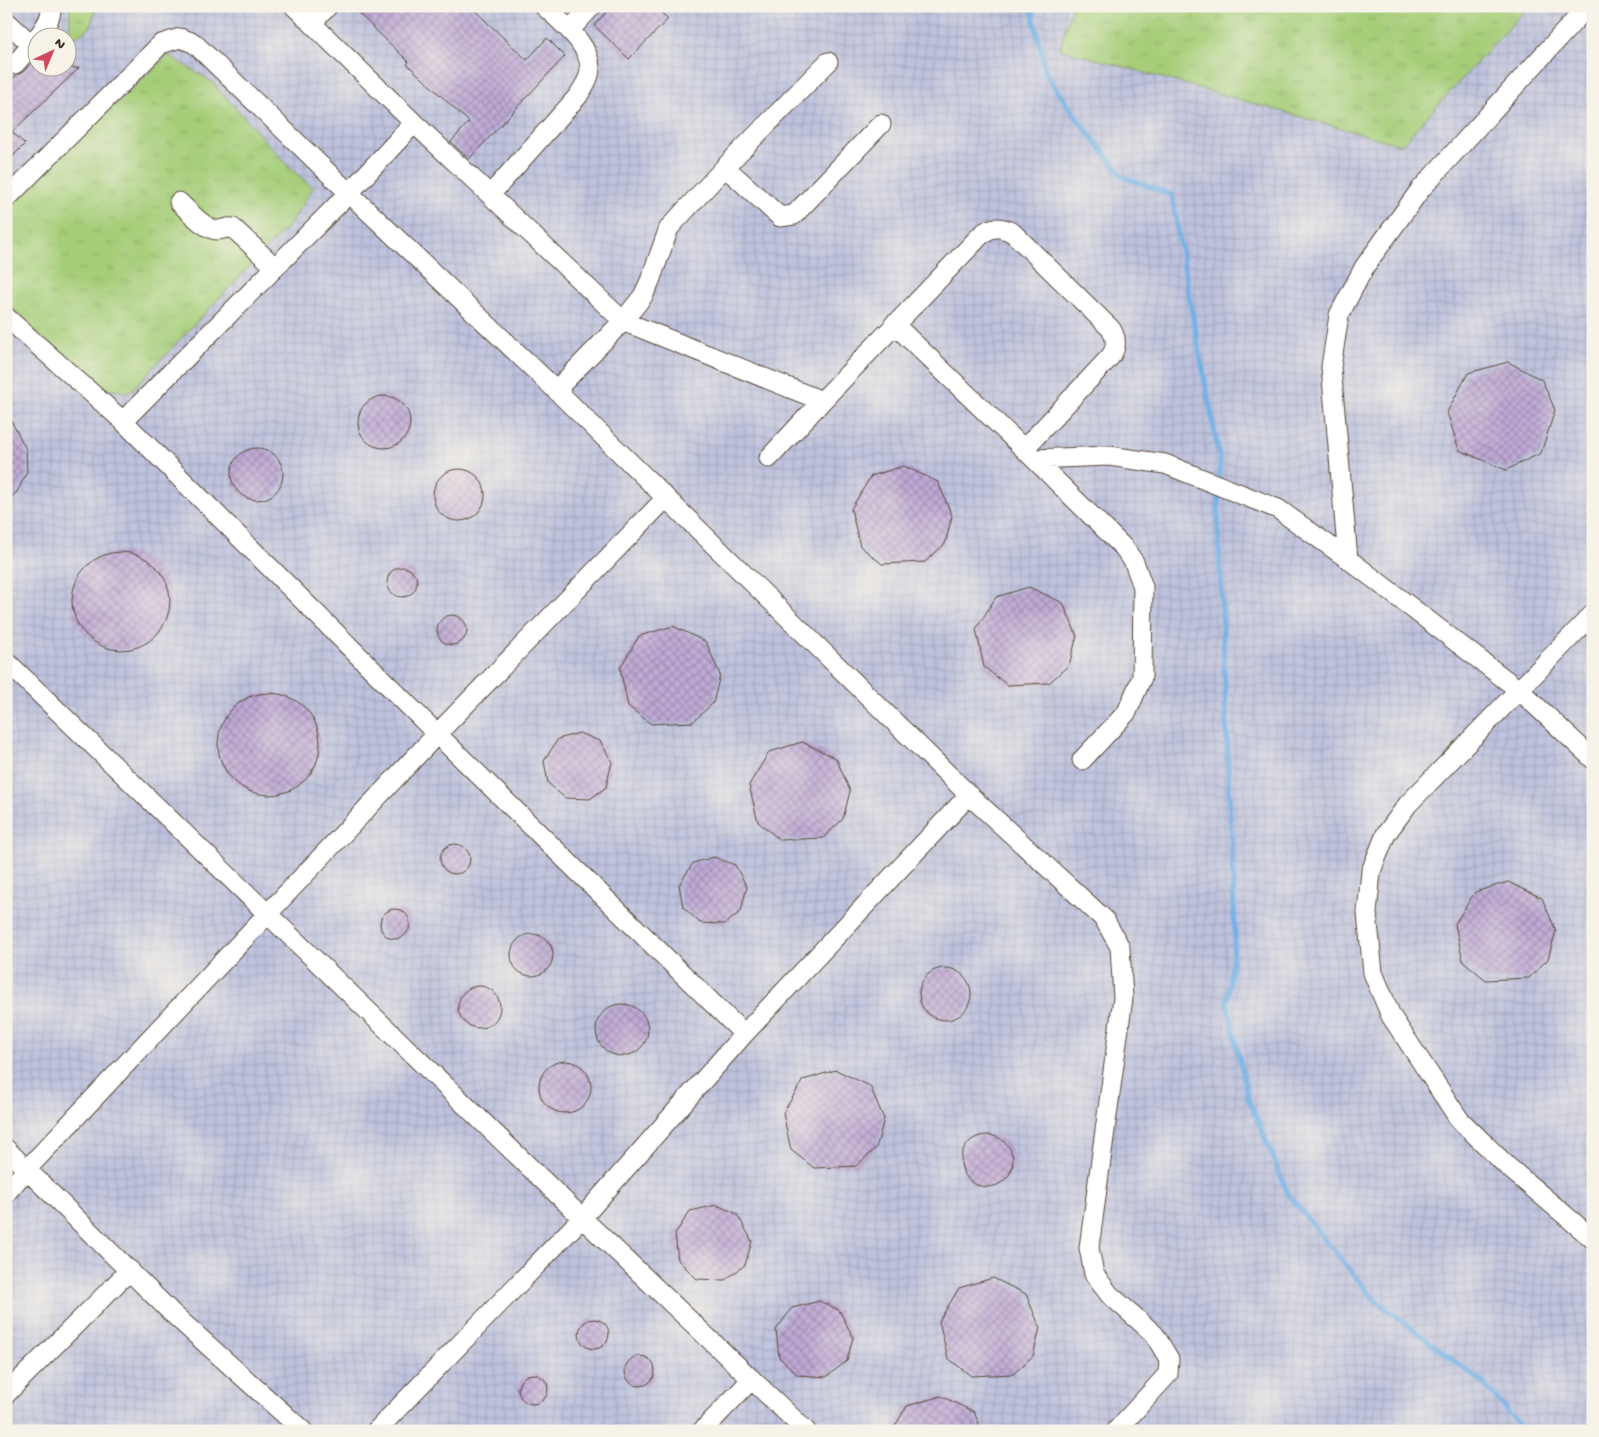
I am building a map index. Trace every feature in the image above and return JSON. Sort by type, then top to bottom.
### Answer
[{"type":"lane","points":[[43,28],[49,19],[52,10],[51,6]]},
{"type":"lane","points":[[294,6],[414,124],[623,321],[822,401]]},
{"type":"lane","points":[[312,23],[328,6]]},
{"type":"lane","points":[[490,195],[585,86],[590,75],[588,53],[570,30],[544,6]]},
{"type":"lane","points":[[570,30],[592,6]]},
{"type":"lane","points":[[1348,560],[1331,367],[1339,315],[1365,266],[1420,190],[1588,6]]},
{"type":"lane","points":[[6,21],[28,42]]},
{"type":"lane","points":[[6,199],[161,44],[180,38],[194,43],[349,194],[556,390],[665,499],[969,795],[1104,919],[1120,947],[1123,998],[1089,1248],[1094,1274],[1109,1294],[1154,1334],[1169,1359],[1168,1374],[1116,1431]]},
{"type":"lane","points":[[6,65],[15,64],[28,50]]},
{"type":"lane","points":[[556,390],[623,321],[643,296],[669,228],[725,167],[828,62]]},
{"type":"lane","points":[[123,421],[349,194],[414,124]]},
{"type":"lane","points":[[725,167],[780,217],[794,215],[881,124]]},
{"type":"lane","points":[[179,202],[207,227],[216,230],[227,227],[233,228],[275,267]]},
{"type":"lane","points":[[769,458],[894,324],[986,230],[1000,227],[1013,233],[1111,329],[1116,340],[1114,352],[1029,454]]},
{"type":"lane","points":[[6,317],[123,421],[437,734],[744,1034]]},
{"type":"lane","points":[[894,324],[1124,548],[1134,562],[1143,587],[1142,677],[1126,712],[1082,760]]},
{"type":"lane","points":[[1029,454],[1109,456],[1165,464],[1278,509],[1519,690],[1593,759]]},
{"type":"lane","points":[[6,1194],[27,1169],[437,734],[665,499]]},
{"type":"lane","points":[[1593,614],[1408,804],[1386,834],[1371,871],[1368,913],[1373,973],[1391,1016],[1459,1119],[1507,1166],[1593,1239]]},
{"type":"lane","points":[[6,661],[582,1218],[806,1431]]},
{"type":"lane","points":[[376,1431],[582,1218],[744,1034],[969,795]]},
{"type":"lane","points":[[6,1149],[172,1312],[303,1431]]},
{"type":"lane","points":[[6,1394],[130,1270]]},
{"type":"lane","points":[[702,1431],[752,1379]]},
{"type":"shaded area","points":[[6,6],[1593,6],[1593,1431],[6,1431]]},
{"type":"green space","points":[[70,6],[96,6],[90,28],[78,35],[78,28],[69,28]]},
{"type":"green space","points":[[1072,6],[1529,6],[1401,145],[1060,49]]},
{"type":"green space","points":[[168,55],[211,81],[289,167],[313,188],[291,223],[130,392],[84,387],[6,301],[6,207]]},
{"type":"building","points":[[351,6],[470,6],[527,60],[547,38],[565,56],[469,159],[451,142],[469,122],[407,64],[409,62]]},
{"type":"building","points":[[612,6],[654,6],[668,19],[629,59],[594,25]]},
{"type":"building","points":[[28,67],[28,78],[69,78],[12,132],[25,144],[6,163],[6,85]]},
{"type":"building","points":[[1508,362],[1542,380],[1555,410],[1541,453],[1506,470],[1459,450],[1447,412],[1468,373]]},
{"type":"building","points":[[379,396],[389,396],[403,403],[410,417],[410,427],[403,441],[389,448],[379,448],[369,444],[362,437],[358,427],[358,417],[362,407],[369,400]]},
{"type":"building","points":[[6,411],[26,449],[27,472],[17,492],[6,501]]},
{"type":"building","points":[[252,448],[262,448],[276,455],[283,469],[283,479],[276,493],[262,500],[252,500],[242,496],[235,489],[231,479],[231,469],[235,459],[242,452]]},
{"type":"building","points":[[904,466],[938,482],[952,516],[945,544],[925,562],[882,564],[860,546],[851,509],[871,476]]},
{"type":"building","points":[[454,469],[464,469],[478,476],[485,490],[485,500],[478,514],[464,521],[454,521],[444,517],[437,510],[433,500],[433,490],[437,480],[444,473]]},
{"type":"building","points":[[121,552],[140,555],[156,566],[167,582],[170,601],[167,620],[156,636],[140,647],[121,650],[102,647],[86,636],[75,620],[72,601],[75,582],[86,566],[102,555]]},
{"type":"building","points":[[402,567],[413,571],[417,582],[413,593],[402,597],[391,593],[387,582],[391,571]]},
{"type":"building","points":[[1029,587],[1063,603],[1077,636],[1069,665],[1049,683],[1007,685],[984,667],[976,629],[996,597]]},
{"type":"building","points":[[452,615],[463,619],[467,630],[463,641],[452,645],[441,641],[437,630],[441,619]]},
{"type":"building","points":[[673,626],[706,642],[720,675],[713,703],[693,722],[651,724],[628,706],[620,668],[639,636]]},
{"type":"building","points":[[269,693],[288,697],[305,708],[316,725],[320,744],[316,763],[305,780],[288,791],[269,795],[250,791],[233,780],[222,763],[218,744],[222,725],[233,708],[250,697]]},
{"type":"building","points":[[579,733],[600,741],[612,762],[606,787],[590,799],[565,798],[548,783],[544,761],[558,739]]},
{"type":"building","points":[[802,742],[836,758],[850,791],[843,819],[823,838],[780,840],[758,822],[749,785],[769,752]]},
{"type":"building","points":[[455,844],[466,848],[470,859],[466,870],[455,874],[444,870],[440,859],[444,848]]},
{"type":"building","points":[[714,857],[735,865],[747,887],[741,911],[725,924],[700,923],[683,907],[679,885],[693,863]]},
{"type":"building","points":[[1508,882],[1542,898],[1556,931],[1548,959],[1529,978],[1486,980],[1463,961],[1455,924],[1475,892]]},
{"type":"building","points":[[395,909],[406,913],[410,924],[406,935],[395,939],[384,935],[380,924],[384,913]]},
{"type":"building","points":[[528,934],[536,934],[547,940],[553,955],[547,970],[536,976],[528,976],[517,970],[511,959],[511,951],[517,940]]},
{"type":"building","points":[[940,968],[950,968],[964,975],[971,989],[971,999],[964,1013],[950,1020],[940,1020],[930,1016],[923,1009],[919,999],[919,989],[923,979],[930,972]]},
{"type":"building","points":[[475,986],[483,986],[494,992],[500,1007],[494,1022],[483,1028],[475,1028],[464,1022],[458,1011],[458,1003],[464,992]]},
{"type":"building","points":[[617,1004],[627,1004],[641,1011],[648,1025],[648,1035],[641,1049],[627,1056],[617,1056],[607,1052],[600,1045],[596,1035],[596,1025],[600,1015],[607,1008]]},
{"type":"building","points":[[560,1061],[570,1061],[584,1068],[591,1082],[591,1092],[584,1106],[570,1113],[560,1113],[550,1109],[543,1102],[539,1092],[539,1082],[543,1072],[550,1065]]},
{"type":"building","points":[[836,1070],[870,1086],[884,1119],[876,1148],[856,1166],[814,1168],[791,1150],[783,1113],[803,1080]]},
{"type":"building","points":[[982,1135],[992,1135],[1006,1142],[1013,1156],[1013,1166],[1006,1180],[992,1187],[982,1187],[972,1183],[965,1176],[961,1166],[961,1156],[965,1146],[972,1139]]},
{"type":"building","points":[[717,1205],[737,1214],[752,1241],[745,1265],[725,1280],[697,1279],[678,1260],[675,1234],[690,1211]]},
{"type":"building","points":[[993,1278],[1026,1294],[1040,1328],[1033,1356],[1013,1374],[971,1376],[948,1358],[939,1321],[959,1288]]},
{"type":"building","points":[[819,1301],[839,1310],[853,1337],[847,1361],[826,1377],[798,1375],[779,1357],[776,1330],[792,1308]]},
{"type":"building","points":[[594,1319],[605,1323],[609,1334],[605,1345],[594,1349],[583,1345],[579,1334],[583,1323]]},
{"type":"building","points":[[640,1356],[651,1360],[655,1371],[651,1382],[640,1386],[629,1382],[625,1371],[629,1360]]},
{"type":"building","points":[[533,1374],[544,1378],[548,1389],[544,1400],[533,1404],[522,1400],[518,1389],[522,1378]]},
{"type":"building","points":[[941,1396],[974,1412],[982,1431],[892,1431],[907,1406]]},
{"type":"waterway","points":[[1031,6],[1046,74],[1076,117],[1123,177],[1172,195],[1220,460],[1219,481]]},
{"type":"waterway","points":[[1219,490],[1218,515],[1235,937],[1227,1002],[1248,1098],[1289,1196],[1375,1300],[1483,1383],[1524,1431]]}]
